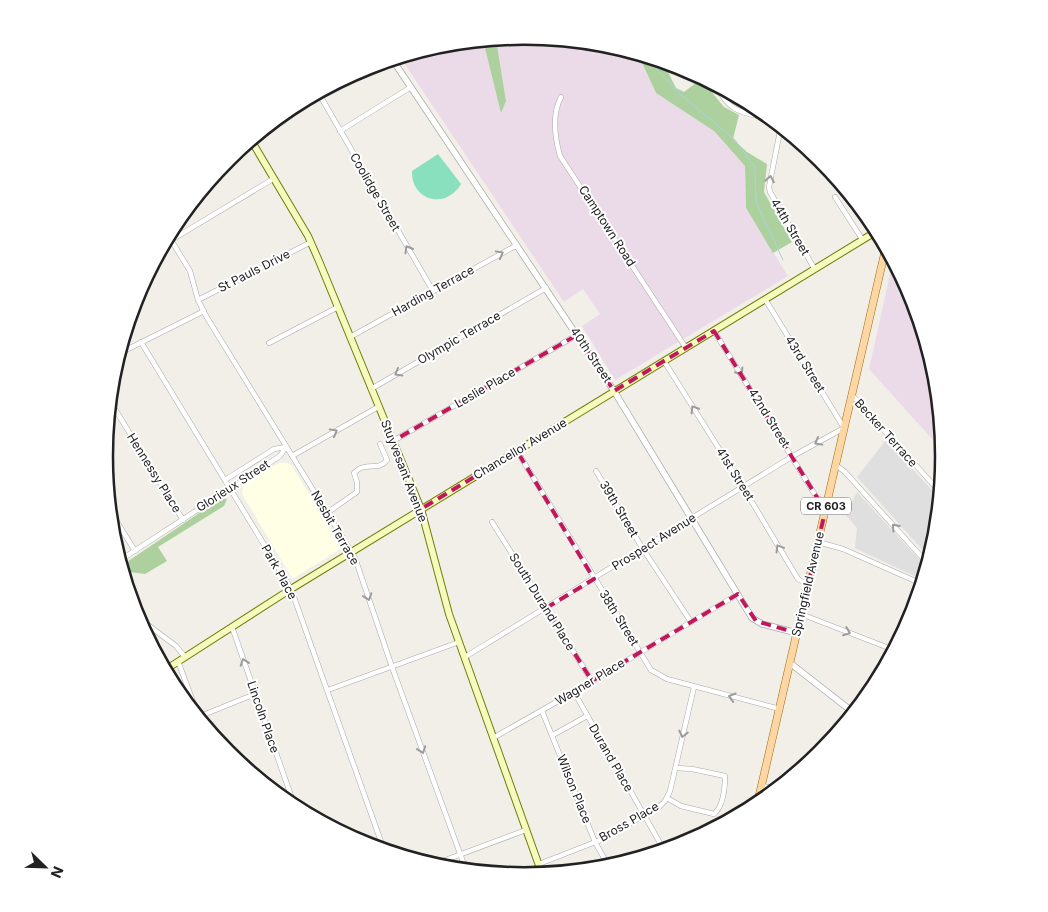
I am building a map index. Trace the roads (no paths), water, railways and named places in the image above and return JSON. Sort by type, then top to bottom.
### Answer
[{"type":"main road","name":"Stuyvesant Avenue","points":[[254,146],[311,242],[393,441],[420,509],[449,614],[539,864]]},
{"type":"main road","name":"Chancellor Avenue","points":[[171,666],[420,509],[870,235]]},
{"type":"main road","name":"Springfield Avenue","points":[[760,792],[884,257]]},
{"type":"street","name":"40th Street","points":[[396,66],[614,391],[691,519],[756,621],[797,633]]},
{"type":"street","points":[[340,131],[411,87]]},
{"type":"street","points":[[721,95],[735,109],[750,113]]},
{"type":"street","name":"Camptown Road","points":[[561,97],[555,113],[560,156],[686,348]]},
{"type":"street","name":"Coolidge Street","points":[[322,98],[433,291]]},
{"type":"street","name":"44th Street","points":[[779,134],[769,187],[770,192],[814,268]]},
{"type":"street","points":[[179,233],[274,179]]},
{"type":"street","points":[[835,197],[862,239]]},
{"type":"street","name":"St Pauls Drive","points":[[198,300],[311,242]]},
{"type":"street","name":"Nesbit Terrace","points":[[173,243],[192,275],[198,300],[204,311],[351,552],[463,862]]},
{"type":"street","name":"Harding Terrace","points":[[350,337],[517,245]]},
{"type":"street","name":"Olympic Terrace","points":[[371,389],[546,288]]},
{"type":"street","name":"43rd Street","points":[[765,299],[844,428]]},
{"type":"street","points":[[269,343],[338,307]]},
{"type":"street","points":[[127,349],[204,311]]},
{"type":"street","name":"42nd Street","points":[[714,331],[818,498],[827,502]]},
{"type":"street","name":"Leslie Place","points":[[393,441],[577,335]]},
{"type":"street","name":"Park Place","points":[[141,342],[291,589],[381,841]]},
{"type":"street","name":"41st Street","points":[[664,360],[798,579],[808,585]]},
{"type":"street","name":"Becker Terrace","points":[[852,395],[934,485]]},
{"type":"street","points":[[292,456],[378,407]]},
{"type":"street","name":"Hennessy Place","points":[[116,411],[183,520]]},
{"type":"street","name":"Prospect Avenue","points":[[465,658],[793,456],[844,428]]},
{"type":"street","points":[[326,513],[357,492],[357,482],[354,473],[366,467],[376,468],[385,463],[387,460],[380,444]]},
{"type":"street","name":"Glorieux Street","points":[[225,480],[268,453],[286,447]]},
{"type":"street","name":"Glorieux Street","points":[[126,556],[280,456],[286,447]]},
{"type":"street","name":"38th Street","points":[[517,451],[651,670],[663,678],[780,709]]},
{"type":"street","points":[[836,465],[845,472],[922,557]]},
{"type":"street","name":"39th Street","points":[[596,471],[643,549],[691,622]]},
{"type":"street","name":"South Durand Place","points":[[492,522],[592,682]]},
{"type":"street","points":[[119,524],[135,550]]},
{"type":"street","points":[[818,542],[843,549],[915,581]]},
{"type":"street","name":"Wagner Place","points":[[494,738],[592,682],[738,594]]},
{"type":"street","points":[[801,614],[888,648]]},
{"type":"street","points":[[150,626],[176,646],[185,657]]},
{"type":"street","name":"Lincoln Place","points":[[232,627],[290,794]]},
{"type":"street","points":[[328,690],[459,642]]},
{"type":"street","points":[[178,662],[191,696]]},
{"type":"street","points":[[790,663],[848,708]]},
{"type":"street","name":"Bross Place","points":[[539,864],[596,842],[662,804],[667,798],[676,768],[694,687]]},
{"type":"street","name":"Durand Place","points":[[574,692],[660,843]]},
{"type":"street","points":[[205,715],[255,694]]},
{"type":"street","name":"Wilson Place","points":[[542,711],[605,859]]},
{"type":"street","points":[[552,735],[587,716]]},
{"type":"street","points":[[667,798],[681,806],[714,814],[717,812],[721,802],[725,776],[692,769],[676,768]]},
{"type":"street","points":[[762,786],[767,787]]},
{"type":"street","points":[[446,859],[526,830]]},
{"type":"waterway","points":[[656,67],[680,94],[735,140],[755,167],[756,202],[783,260]]}]
